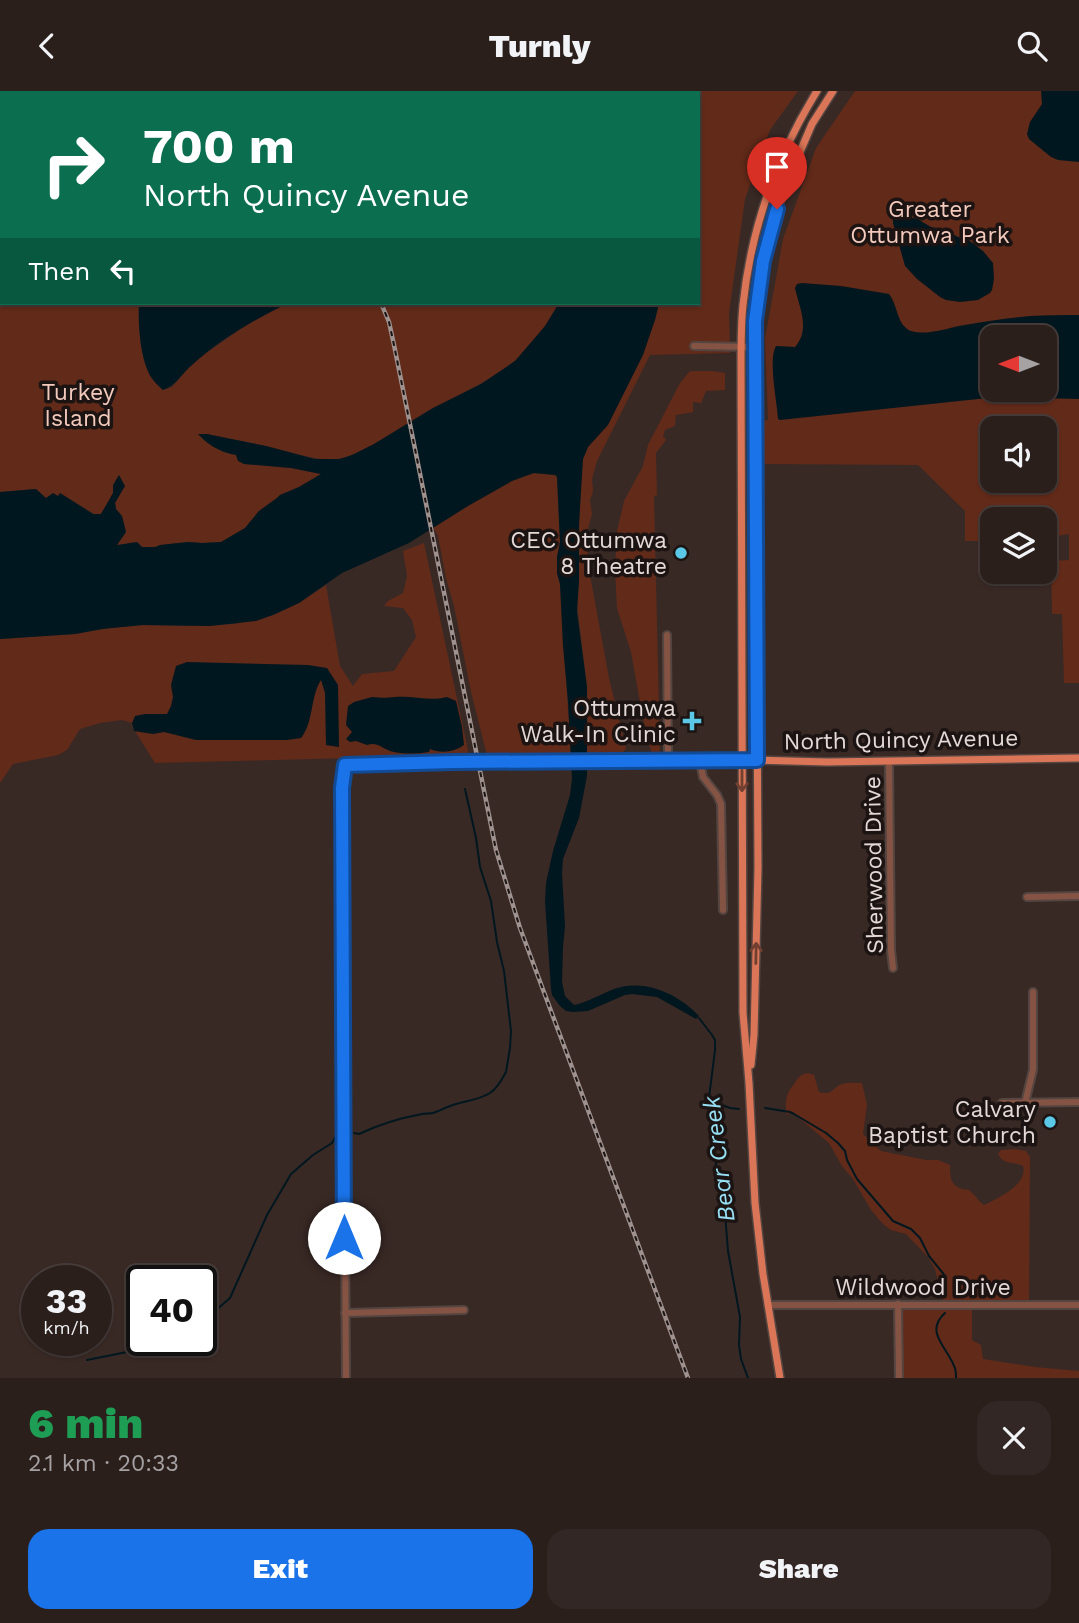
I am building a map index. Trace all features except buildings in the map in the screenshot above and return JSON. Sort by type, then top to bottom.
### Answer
[{"type":"main road","points":[[780,1378],[763,1274],[752,1176],[750,1083],[743,1013],[741,347],[747,276],[766,196],[794,130],[817,91]]},
{"type":"main road","points":[[750,1083],[758,868],[755,321],[770,231],[811,124],[833,91]]},
{"type":"main road","name":"North Quincy Avenue","points":[[757,760],[827,762],[1079,758]]},
{"type":"street","points":[[694,346],[755,347]]},
{"type":"street","points":[[667,635],[668,762]]},
{"type":"street","name":"North Quincy Avenue","points":[[345,1313],[342,801],[345,765],[757,760]]},
{"type":"street","points":[[700,761],[703,777],[721,804],[723,911]]},
{"type":"street","name":"Sherwood Drive","points":[[889,761],[893,968]]},
{"type":"street","points":[[1027,897],[1079,897]]},
{"type":"street","points":[[1025,1103],[1033,1070],[1033,992]]},
{"type":"street","points":[[1002,1103],[1079,1102]]},
{"type":"street","points":[[898,1304],[899,1378]]},
{"type":"street","name":"Wildwood Drive","points":[[768,1305],[1079,1305]]},
{"type":"street","points":[[346,1378],[345,1313],[464,1310]]},
{"type":"green space","points":[[700,91],[798,91],[770,130],[745,199],[729,313],[730,353],[650,355],[597,461],[590,500],[592,514],[587,532],[588,564],[609,678],[626,748],[620,757],[587,755],[587,687],[577,605],[583,459],[655,320],[659,305],[700,305]]},
{"type":"green space","name":"Greater Ottumwa Park","points":[[855,91],[1079,91],[1079,683],[1064,683],[1062,614],[1052,614],[1051,584],[1057,584],[1057,561],[1069,560],[1069,534],[1057,536],[1057,507],[980,507],[980,541],[965,541],[965,511],[918,465],[754,464],[754,421],[768,420],[765,339],[783,239],[816,148]]},
{"type":"green space","name":"Turkey Island","points":[[0,305],[139,305],[139,331],[144,360],[151,377],[163,390],[172,387],[191,365],[209,351],[251,322],[284,305],[558,305],[535,339],[508,367],[347,457],[311,457],[207,434],[204,440],[223,452],[236,455],[244,464],[321,474],[280,495],[259,511],[245,528],[221,542],[188,542],[155,548],[142,547],[137,542],[116,546],[126,532],[122,516],[116,509],[114,493],[101,514],[94,514],[60,493],[46,499],[36,489],[0,492]]},
{"type":"green space","points":[[690,371],[725,373],[725,390],[706,391],[701,403],[693,402],[693,412],[676,415],[675,426],[665,430],[663,436],[666,440],[656,453],[657,495],[654,496],[660,754],[652,754],[631,652],[617,608],[617,531],[624,501],[643,466],[648,445],[680,383]]},
{"type":"green space","points":[[534,473],[557,477],[560,542],[557,573],[560,584],[571,756],[487,755],[438,536],[433,527],[494,489]]},
{"type":"green space","points":[[424,543],[469,755],[155,763],[132,723],[122,720],[80,729],[67,750],[58,755],[13,764],[0,783],[0,639],[75,634],[143,625],[235,624],[273,615],[299,603],[326,585],[340,666],[353,686],[362,674],[394,671],[416,637],[412,620],[403,608],[384,606],[403,593],[407,576],[403,551]]},
{"type":"green space","points":[[808,1073],[814,1075],[819,1092],[824,1093],[844,1083],[862,1083],[867,1105],[863,1134],[881,1151],[938,1160],[950,1165],[953,1183],[969,1190],[984,1205],[1011,1190],[1023,1173],[1023,1166],[1000,1158],[998,1154],[1001,1150],[1026,1151],[1030,1157],[1029,1305],[972,1304],[972,1340],[981,1345],[983,1359],[1079,1371],[1079,1378],[899,1378],[898,1304],[944,1304],[935,1269],[928,1257],[906,1234],[891,1230],[871,1210],[829,1143],[793,1113],[786,1114],[789,1091],[800,1077]]},
{"type":"water","points":[[1041,91],[1079,91],[1079,162],[1051,157],[1029,139],[1027,134],[1030,122],[1042,104]]},
{"type":"water","points":[[910,217],[967,239],[983,251],[993,263],[994,279],[990,293],[978,300],[946,300],[917,279],[905,266],[893,223],[897,218]]},
{"type":"water","points":[[802,283],[889,294],[903,325],[917,332],[932,332],[1021,317],[1079,315],[1079,399],[1057,398],[1057,325],[980,325],[980,399],[780,420],[774,381],[774,352],[776,346],[795,347],[800,340],[803,325],[795,288]]},
{"type":"water","points":[[139,305],[284,305],[226,338],[188,368],[172,386],[163,390],[147,369],[139,331]]},
{"type":"water","points":[[558,305],[659,305],[643,355],[608,425],[588,447],[583,459],[577,612],[587,687],[587,776],[579,818],[563,859],[565,926],[562,982],[565,996],[574,1005],[625,986],[649,987],[682,1001],[699,1016],[696,1019],[657,997],[625,995],[588,1011],[573,1012],[566,1011],[552,995],[546,883],[572,779],[560,584],[557,573],[560,542],[555,475],[534,473],[512,481],[409,543],[342,573],[299,603],[256,621],[210,626],[143,625],[75,634],[0,639],[0,492],[36,489],[46,498],[53,493],[58,496],[60,493],[93,514],[101,514],[119,475],[125,486],[115,503],[126,532],[117,545],[137,542],[142,547],[155,547],[188,542],[221,542],[245,528],[259,511],[280,495],[321,474],[244,464],[238,461],[236,455],[216,448],[198,434],[266,446],[315,459],[340,459],[374,444],[433,408],[481,384],[515,361],[545,326]]},
{"type":"water","points":[[187,662],[308,665],[327,668],[338,685],[339,747],[326,745],[325,693],[321,680],[308,725],[301,738],[196,740],[164,732],[153,734],[134,731],[132,723],[135,716],[167,714],[173,697],[171,685],[176,666]]},
{"type":"water","points":[[372,697],[447,697],[456,701],[464,745],[448,751],[430,749],[429,752],[407,753],[390,751],[374,744],[350,742],[346,739],[352,732],[346,725],[348,706]]},
{"type":"waterway","points":[[354,1133],[359,1134],[389,1122],[433,1113],[481,1097],[495,1089],[506,1072],[511,1031],[504,971],[465,789]]},
{"type":"waterway","name":"Bear Creek","points":[[699,1018],[715,1040],[709,1098],[718,1183],[724,1201],[728,1251],[740,1317],[739,1345],[748,1378]]},
{"type":"waterway","points":[[711,1101],[739,1109]]},
{"type":"waterway","points":[[765,1108],[790,1112],[838,1143],[845,1151],[857,1179],[893,1221],[911,1229],[920,1238],[929,1256],[946,1277],[945,1296]]},
{"type":"waterway","points":[[217,1309],[230,1298],[267,1215],[291,1174],[332,1143],[339,1131]]},
{"type":"waterway","points":[[945,1313],[939,1320],[937,1333],[955,1367],[956,1378]]},
{"type":"waterway","points":[[87,1360],[126,1352]]},
{"type":"railway","points":[[382,305],[394,345],[496,850],[520,928],[688,1378]]},
{"type":"place","name":"CEC Ottumwa 8 Theatre","points":[[681,553]]},
{"type":"place","name":"Ottumwa Walk-In Clinic","points":[[692,721]]},
{"type":"place","name":"Calvary Baptist Church","points":[[1050,1122]]},
{"type":"route","points":[[344,1238],[342,788],[345,765],[757,760],[755,321],[763,261],[777,209]]}]
